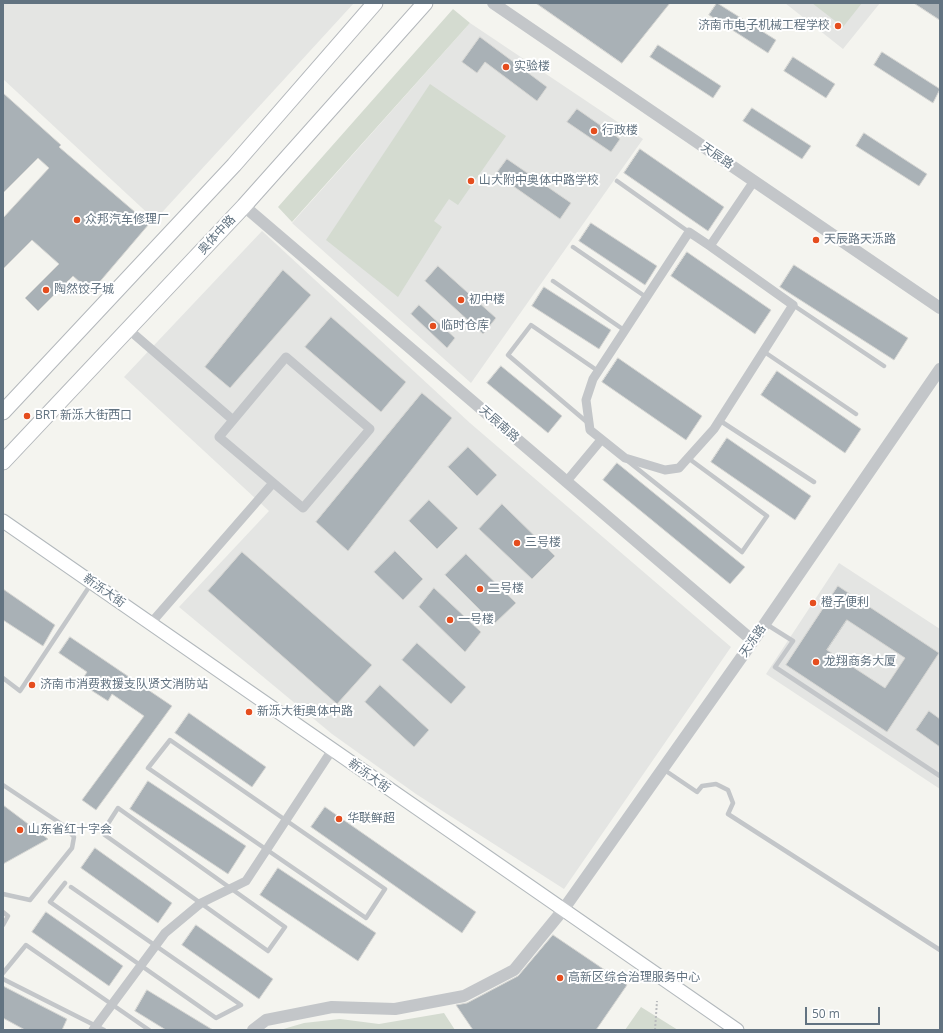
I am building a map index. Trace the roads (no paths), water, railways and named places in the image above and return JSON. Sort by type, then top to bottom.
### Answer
[{"type":"main road","points":[[3,412],[234,165],[375,3]]},
{"type":"main road","name":"奥体中路","points":[[3,462],[244,206],[425,3]]},
{"type":"main road","name":"新泺大街","points":[[3,521],[737,1030]]},
{"type":"street","name":"天辰路","points":[[493,3],[940,308]]},
{"type":"street","points":[[710,246],[754,181]]},
{"type":"street","name":"天辰南路","points":[[244,206],[753,641]]},
{"type":"street","points":[[689,232],[710,246],[793,305],[719,420],[679,468],[665,470],[625,458],[601,440],[590,430],[586,400],[593,379],[689,232]]},
{"type":"street","points":[[128,329],[233,420]]},
{"type":"street","points":[[286,358],[370,429],[303,508],[219,436],[233,420],[286,358]]},
{"type":"street","name":"天泺路","points":[[253,1030],[266,1020],[332,1007],[395,1009],[464,996],[514,970],[563,910],[663,769],[765,624],[940,369]]},
{"type":"street","points":[[566,482],[601,440]]},
{"type":"street","points":[[151,623],[273,483]]},
{"type":"street","points":[[98,1029],[112,1005],[165,933],[201,903],[246,881],[332,750]]},
{"type":"lane","points":[[617,181],[689,232]]},
{"type":"lane","points":[[573,247],[646,297]]},
{"type":"lane","points":[[553,281],[624,330]]},
{"type":"lane","points":[[793,305],[884,366]]},
{"type":"lane","points":[[589,424],[508,355],[531,325],[598,371]]},
{"type":"lane","points":[[763,351],[856,414]]},
{"type":"lane","points":[[719,420],[814,482]]},
{"type":"lane","points":[[625,458],[742,552],[767,516],[688,458]]},
{"type":"lane","points":[[3,678],[20,691],[92,583]]},
{"type":"lane","points":[[765,624],[793,641],[775,667],[940,776]]},
{"type":"lane","points":[[170,740],[385,889],[366,918],[267,850],[148,768],[170,740]]},
{"type":"lane","points":[[663,769],[697,792],[702,786],[716,784],[728,790],[733,804],[728,814],[940,950]]},
{"type":"lane","points":[[3,785],[63,825],[74,837],[72,848],[30,900],[3,894]]},
{"type":"lane","points":[[118,808],[285,927],[268,951],[201,903],[102,833],[118,808]]},
{"type":"lane","points":[[65,883],[50,902],[216,1018],[241,1005],[71,887]]},
{"type":"lane","points":[[3,912],[8,916],[3,924]]},
{"type":"lane","points":[[3,974],[26,945],[149,1030]]},
{"type":"lane","points":[[3,979],[98,1029]]},
{"type":"place","name":"济南市电子机械工程学校","points":[[838,26]]},
{"type":"place","name":"实验楼","points":[[506,67]]},
{"type":"place","name":"行政楼","points":[[594,131]]},
{"type":"place","name":"山大附中奥体中路学校","points":[[471,181]]},
{"type":"place","name":"众邦汽车修理厂","points":[[77,220]]},
{"type":"place","name":"天辰路天泺路","points":[[816,240]]},
{"type":"place","name":"陶然饺子城","points":[[46,290]]},
{"type":"place","name":"初中楼","points":[[461,300]]},
{"type":"place","name":"临时仓库","points":[[433,326]]},
{"type":"place","name":"BRT 新泺大街西口","points":[[27,416]]},
{"type":"place","name":"三号楼","points":[[517,543]]},
{"type":"place","name":"二号楼","points":[[480,589]]},
{"type":"place","name":"橙子便利","points":[[813,603]]},
{"type":"place","name":"一号楼","points":[[450,620]]},
{"type":"place","name":"龙翔商务大厦","points":[[816,662]]},
{"type":"place","name":"济南市消费救援支队贤文消防站","points":[[32,685]]},
{"type":"place","name":"新泺大街奥体中路","points":[[249,712]]},
{"type":"place","name":"华联鲜超","points":[[339,819]]},
{"type":"place","name":"山东省红十字会","points":[[20,830]]},
{"type":"place","name":"高新区综合治理服务中心","points":[[560,978]]}]
